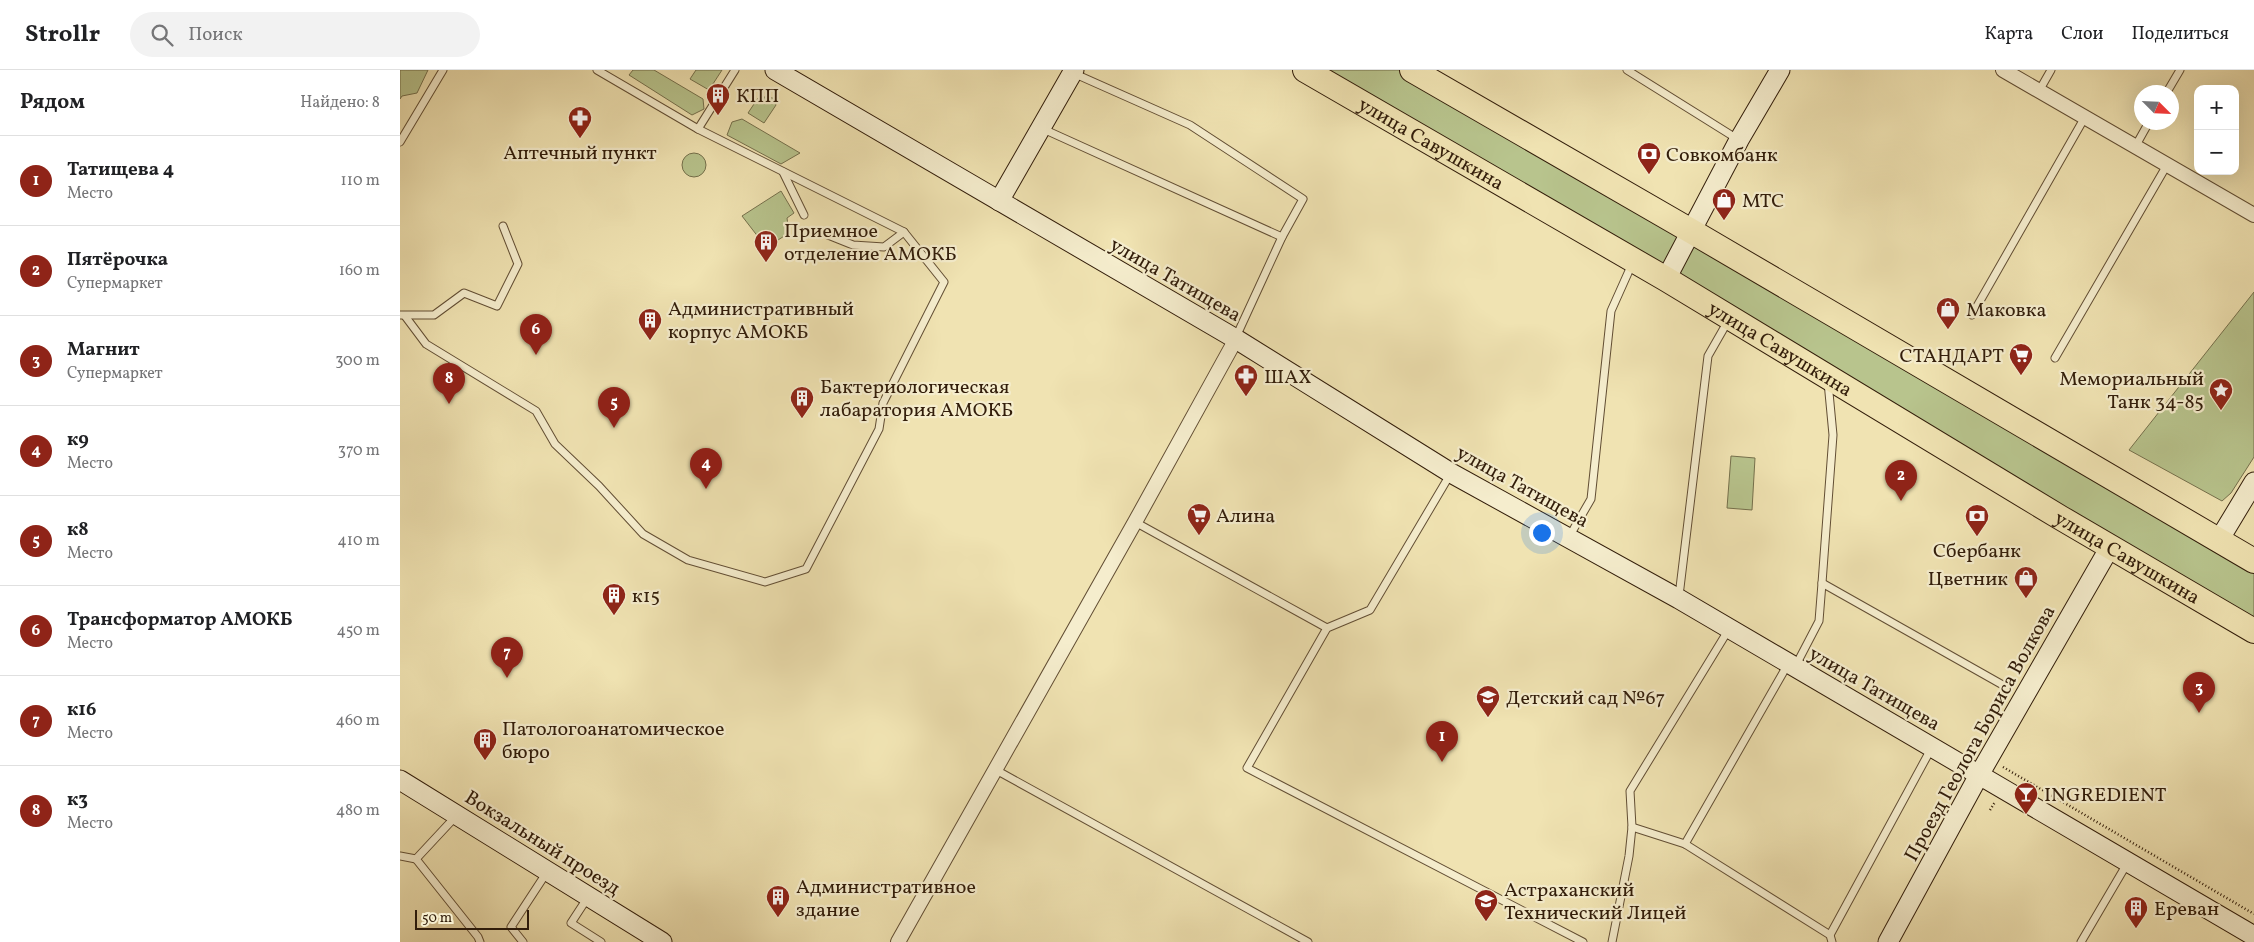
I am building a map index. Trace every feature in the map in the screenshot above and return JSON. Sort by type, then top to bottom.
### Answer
[{"type":"highway","name":"улица Савушкина","points":[[1305,70],[1634,260],[2110,547],[2254,631]]},
{"type":"highway","points":[[1412,70],[2254,561]]},
{"type":"main road","name":"улица Татищева","points":[[775,70],[1236,339],[1451,473],[1678,599],[1932,747],[1984,767],[2128,862],[2254,936]]},
{"type":"main road","points":[[1666,279],[1739,140],[1780,70]]},
{"type":"main road","points":[[999,201],[1073,71]]},
{"type":"main road","points":[[2219,540],[2254,482]]},
{"type":"main road","name":"Проезд Геолога Бориса Волкова","points":[[1888,942],[1984,767],[2110,547]]},
{"type":"main road","name":"Вокзальный проезд","points":[[400,780],[662,942]]},
{"type":"street","points":[[2003,70],[2254,215]]},
{"type":"street","points":[[898,942],[1236,339]]},
{"type":"lane","points":[[400,142],[442,70]]},
{"type":"lane","points":[[402,316],[426,344],[536,411],[554,444],[599,486],[643,534],[688,560],[765,582],[806,569],[879,429],[883,403],[944,282],[904,232],[698,129],[597,70]]},
{"type":"lane","points":[[698,129],[735,70]]},
{"type":"lane","points":[[1627,70],[1739,140]]},
{"type":"lane","points":[[2039,90],[2052,70]]},
{"type":"lane","points":[[2171,85],[2180,70]]},
{"type":"lane","points":[[1073,71],[1190,126],[1303,199],[1282,237],[1236,339]]},
{"type":"lane","points":[[1972,314],[2085,118]]},
{"type":"lane","points":[[1041,128],[1282,237]]},
{"type":"lane","points":[[2135,146],[2144,130]]},
{"type":"lane","points":[[2056,358],[2167,165]]},
{"type":"lane","points":[[783,172],[804,215]]},
{"type":"lane","points":[[402,316],[434,315],[464,293],[497,306],[518,264],[504,226]]},
{"type":"lane","points":[[828,235],[853,245],[884,248],[904,232]]},
{"type":"lane","points":[[1569,537],[1591,499],[1611,311],[1634,260]]},
{"type":"lane","points":[[1678,599],[1708,356],[1729,319]]},
{"type":"lane","points":[[1684,844],[1819,621],[1833,435],[1827,377]]},
{"type":"lane","points":[[1451,473],[1370,610],[1327,628],[1248,768],[1583,942]]},
{"type":"lane","points":[[1135,522],[1327,628]]},
{"type":"lane","points":[[1822,583],[2000,684]]},
{"type":"lane","points":[[1612,942],[1629,856],[1632,827],[1630,791],[1730,629]]},
{"type":"lane","points":[[1632,827],[1684,844],[1831,939],[1932,747]]},
{"type":"lane","points":[[996,770],[1308,942]]},
{"type":"lane","points":[[416,859],[457,815]]},
{"type":"lane","points":[[400,856],[416,859],[480,942]]},
{"type":"lane","points":[[2081,942],[2128,862]]},
{"type":"lane","points":[[523,942],[511,926],[548,871]]},
{"type":"lane","points":[[588,897],[571,924],[601,942]]},
{"type":"path","points":[[1984,767],[2254,914]]},
{"type":"green space","points":[[400,70],[428,70],[417,93],[402,96],[400,99]]},
{"type":"green space","points":[[633,70],[654,70],[703,99],[704,109],[692,115],[629,75]]},
{"type":"green space","points":[[696,70],[722,70],[709,90],[690,79]]},
{"type":"green space","points":[[1305,70],[1411,70],[2254,562],[2254,631]]},
{"type":"green space","points":[[758,98],[773,98],[776,105],[764,123],[748,113]]},
{"type":"green space","points":[[742,119],[800,153],[781,164],[727,135],[732,122]]},
{"type":"green space","points":[[694,153],[703,156],[706,165],[703,174],[694,177],[685,174],[682,165],[685,156]]},
{"type":"green space","points":[[781,191],[794,213],[787,218],[789,233],[778,240],[759,238],[742,216]]},
{"type":"green space","points":[[2254,292],[2254,457],[2231,493],[2222,501],[2129,450]]},
{"type":"green space","points":[[1731,456],[1755,458],[1752,510],[1727,508]]},
{"type":"place","name":"КПП","points":[[718,116]]},
{"type":"place","name":"Аптечный пункт","points":[[580,139]]},
{"type":"place","name":"Совкомбанк","points":[[1649,175]]},
{"type":"place","name":"МТС","points":[[1724,221]]},
{"type":"place","name":"Приемное отделение АМОКБ","points":[[766,263]]},
{"type":"place","name":"Маковка","points":[[1948,330]]},
{"type":"place","name":"Административный корпус АМОКБ","points":[[650,341]]},
{"type":"place","name":"Трансформатор АМОКБ","points":[[536,355]]},
{"type":"place","name":"СТАНДАРТ","points":[[2021,376]]},
{"type":"place","name":"ШАХ","points":[[1246,397]]},
{"type":"place","name":"к3","points":[[449,404]]},
{"type":"place","name":"Мемориальный Танк 34-85","points":[[2221,411]]},
{"type":"place","name":"Бактериологическая лабаратория АМОКБ","points":[[802,419]]},
{"type":"place","name":"к8","points":[[614,428]]},
{"type":"place","name":"к9","points":[[706,489]]},
{"type":"place","name":"Пятёрочка","points":[[1901,501]]},
{"type":"place","name":"Алина","points":[[1199,536]]},
{"type":"place","name":"Сбербанк","points":[[1977,537]]},
{"type":"place","name":"Цветник","points":[[2026,599]]},
{"type":"place","name":"к15","points":[[614,616]]},
{"type":"place","name":"к16","points":[[507,678]]},
{"type":"place","name":"Магнит","points":[[2199,713]]},
{"type":"place","name":"Детский сад №67","points":[[1488,718]]},
{"type":"place","name":"Патологоанатомическое бюро","points":[[485,761]]},
{"type":"place","name":"Татищева 4","points":[[1442,762]]},
{"type":"place","name":"INGREDIENT","points":[[2026,815]]},
{"type":"place","name":"Административное здание","points":[[778,918]]},
{"type":"place","name":"Астраханский Технический Лицей","points":[[1486,922]]},
{"type":"place","name":"Ереван","points":[[2136,929]]}]
